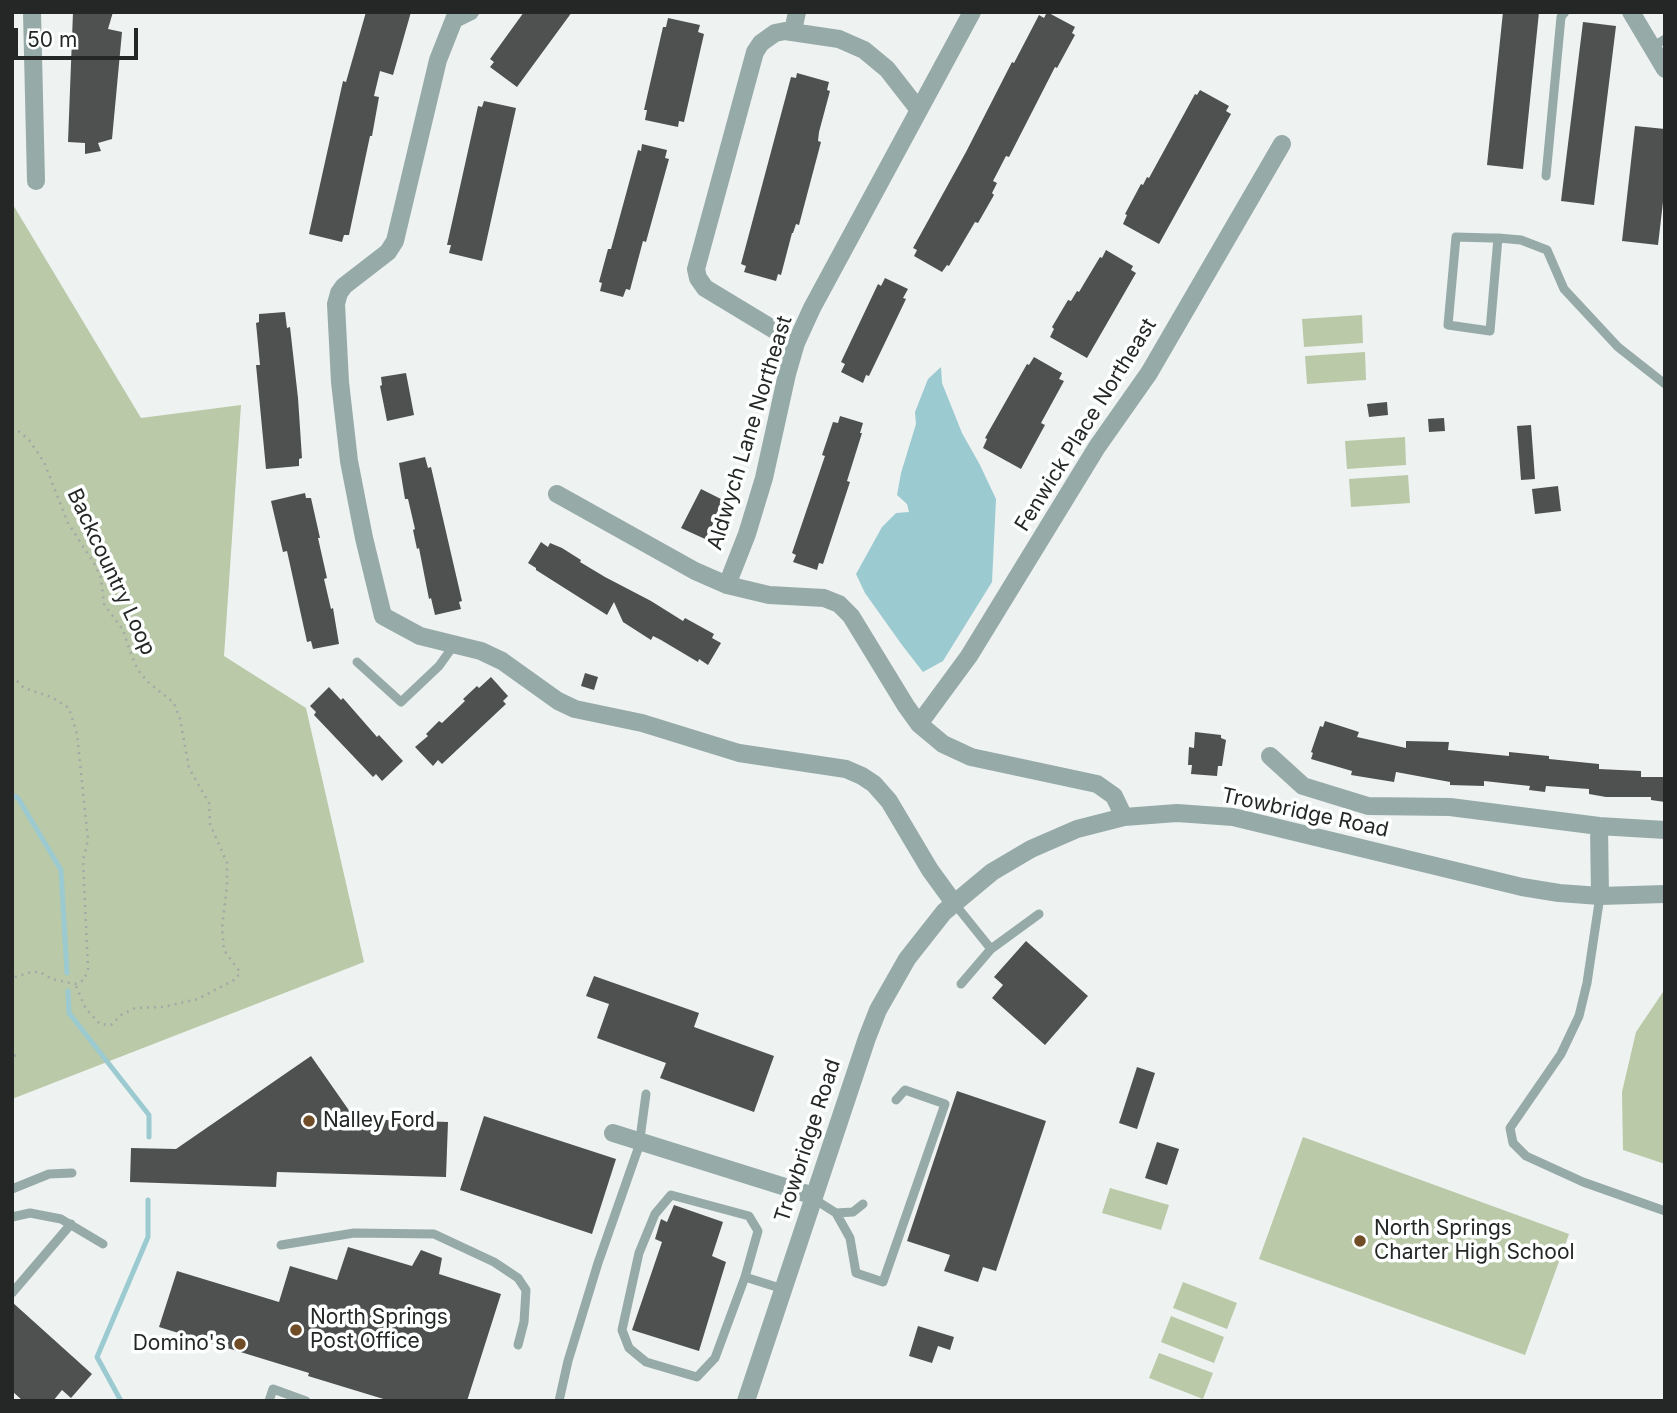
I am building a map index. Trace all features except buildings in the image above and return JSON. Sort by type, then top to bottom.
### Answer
[{"type":"street","points":[[32,12],[36,181]]},
{"type":"street","points":[[793,31],[797,12]]},
{"type":"street","name":"Aldwych Lane Northeast","points":[[726,584],[747,534],[764,478],[796,343],[812,308],[972,12]]},
{"type":"street","points":[[1631,12],[1658,43],[1665,69]]},
{"type":"street","points":[[454,19],[438,60],[395,241],[388,252],[344,286],[336,304],[340,382],[349,461],[383,615],[420,636],[481,651],[502,661],[558,701],[575,709],[642,723],[739,753],[846,769],[862,776],[874,784],[889,801],[930,870],[954,902]]},
{"type":"street","points":[[796,343],[705,288],[696,269],[755,52],[761,43],[775,33],[785,31],[839,39],[864,50],[887,69],[919,110]]},
{"type":"street","name":"Fenwick Place Northeast","points":[[919,724],[969,656],[1097,447],[1149,373],[1282,144]]},
{"type":"street","points":[[557,494],[695,571],[726,584],[769,595],[824,598],[839,604],[851,616],[919,724],[943,744],[971,757],[1097,784],[1114,796],[1124,817]]},
{"type":"street","points":[[1270,756],[1303,786],[1368,806],[1450,807],[1599,826],[1665,830]]},
{"type":"street","name":"Trowbridge Road","points":[[746,1401],[878,1010],[906,959],[954,902],[992,872],[1031,849],[1077,829],[1124,817],[1177,813],[1233,817],[1522,887],[1600,896],[1665,894]]},
{"type":"street","points":[[1599,826],[1600,896]]},
{"type":"street","points":[[613,1133],[814,1197]]},
{"type":"lane","points":[[454,19],[475,12]]},
{"type":"lane","points":[[1546,176],[1561,17],[1565,12]]},
{"type":"lane","points":[[1498,238],[1490,331],[1448,325],[1456,237],[1498,238],[1521,240],[1547,250],[1564,289],[1618,346],[1665,384]]},
{"type":"lane","points":[[357,662],[401,702],[439,666],[454,645]]},
{"type":"lane","points":[[1600,896],[1587,983],[1579,1016],[1560,1054],[1510,1128],[1513,1143],[1526,1156],[1583,1182],[1665,1211]]},
{"type":"lane","points":[[954,902],[991,949]]},
{"type":"lane","points":[[961,984],[991,949],[1040,914]]},
{"type":"lane","points":[[814,1197],[836,1213],[850,1238],[856,1273],[883,1282],[945,1104],[905,1090],[895,1100]]},
{"type":"lane","points":[[559,1401],[598,1263],[640,1142],[646,1094]]},
{"type":"lane","points":[[12,1189],[49,1174],[72,1173]]},
{"type":"lane","points":[[671,1195],[749,1216],[758,1231],[745,1277],[715,1358],[697,1377],[646,1362],[629,1348],[622,1330],[639,1253],[655,1214],[671,1195]]},
{"type":"lane","points":[[836,1213],[853,1212],[863,1204]]},
{"type":"lane","points":[[12,1217],[30,1213],[61,1219],[103,1244]]},
{"type":"lane","points":[[12,1293],[71,1224]]},
{"type":"lane","points":[[281,1245],[354,1233],[434,1234],[494,1262],[518,1278],[526,1290],[524,1322],[518,1345]]},
{"type":"lane","points":[[745,1277],[783,1289]]},
{"type":"lane","points":[[269,1401],[272,1389],[306,1401]]},
{"type":"path","name":"Backcountry Loop","points":[[12,428],[29,440],[44,462],[68,523],[101,578],[104,604],[123,630],[138,670],[174,703],[180,719],[189,768],[209,803],[210,824],[227,863],[222,928],[224,950],[240,972],[236,979],[198,999],[163,1007],[135,1008],[121,1015],[111,1025],[100,1024],[86,1009],[75,984]]},
{"type":"path","points":[[12,676],[24,688],[51,697],[69,708],[77,734],[88,840],[83,860],[89,969],[84,980],[75,984],[52,979],[40,972],[12,978]]},
{"type":"path","points":[[12,1048],[15,1056],[12,1058]]},
{"type":"green space","points":[[12,203],[141,418],[241,405],[224,656],[306,708],[364,962],[12,1099]]},
{"type":"green space","points":[[1362,315],[1363,343],[1304,347],[1302,319]]},
{"type":"green space","points":[[1365,352],[1366,380],[1307,384],[1305,356]]},
{"type":"green space","points":[[1405,437],[1406,465],[1347,469],[1345,441]]},
{"type":"green space","points":[[1408,475],[1410,503],[1351,507],[1349,479]]},
{"type":"green space","points":[[1665,989],[1665,1164],[1623,1150],[1622,1092],[1636,1032]]},
{"type":"green space","points":[[1303,1137],[1569,1234],[1525,1355],[1259,1259]]},
{"type":"green space","points":[[1110,1188],[1169,1205],[1161,1230],[1102,1213]]},
{"type":"green space","points":[[1183,1282],[1237,1303],[1227,1329],[1173,1308]]},
{"type":"green space","points":[[1171,1316],[1224,1337],[1214,1363],[1161,1342]]},
{"type":"green space","points":[[1159,1353],[1213,1373],[1203,1399],[1149,1378]]},
{"type":"water","points":[[941,367],[942,383],[962,433],[996,499],[992,582],[943,661],[923,672],[865,593],[856,574],[882,527],[896,513],[909,512],[907,504],[897,495],[901,473],[916,424],[915,412],[928,379]]},
{"type":"waterway","points":[[12,795],[18,798],[61,870],[67,973]]},
{"type":"waterway","points":[[68,991],[69,1013],[149,1115],[149,1137]]},
{"type":"waterway","points":[[121,1401],[97,1357],[148,1237],[148,1200]]},
{"type":"place","name":"Nalley Ford","points":[[309,1121]]},
{"type":"place","name":"North Springs Charter High School","points":[[1360,1241]]},
{"type":"place","name":"North Springs Post Office","points":[[296,1330]]},
{"type":"place","name":"Domino's","points":[[240,1344]]}]
